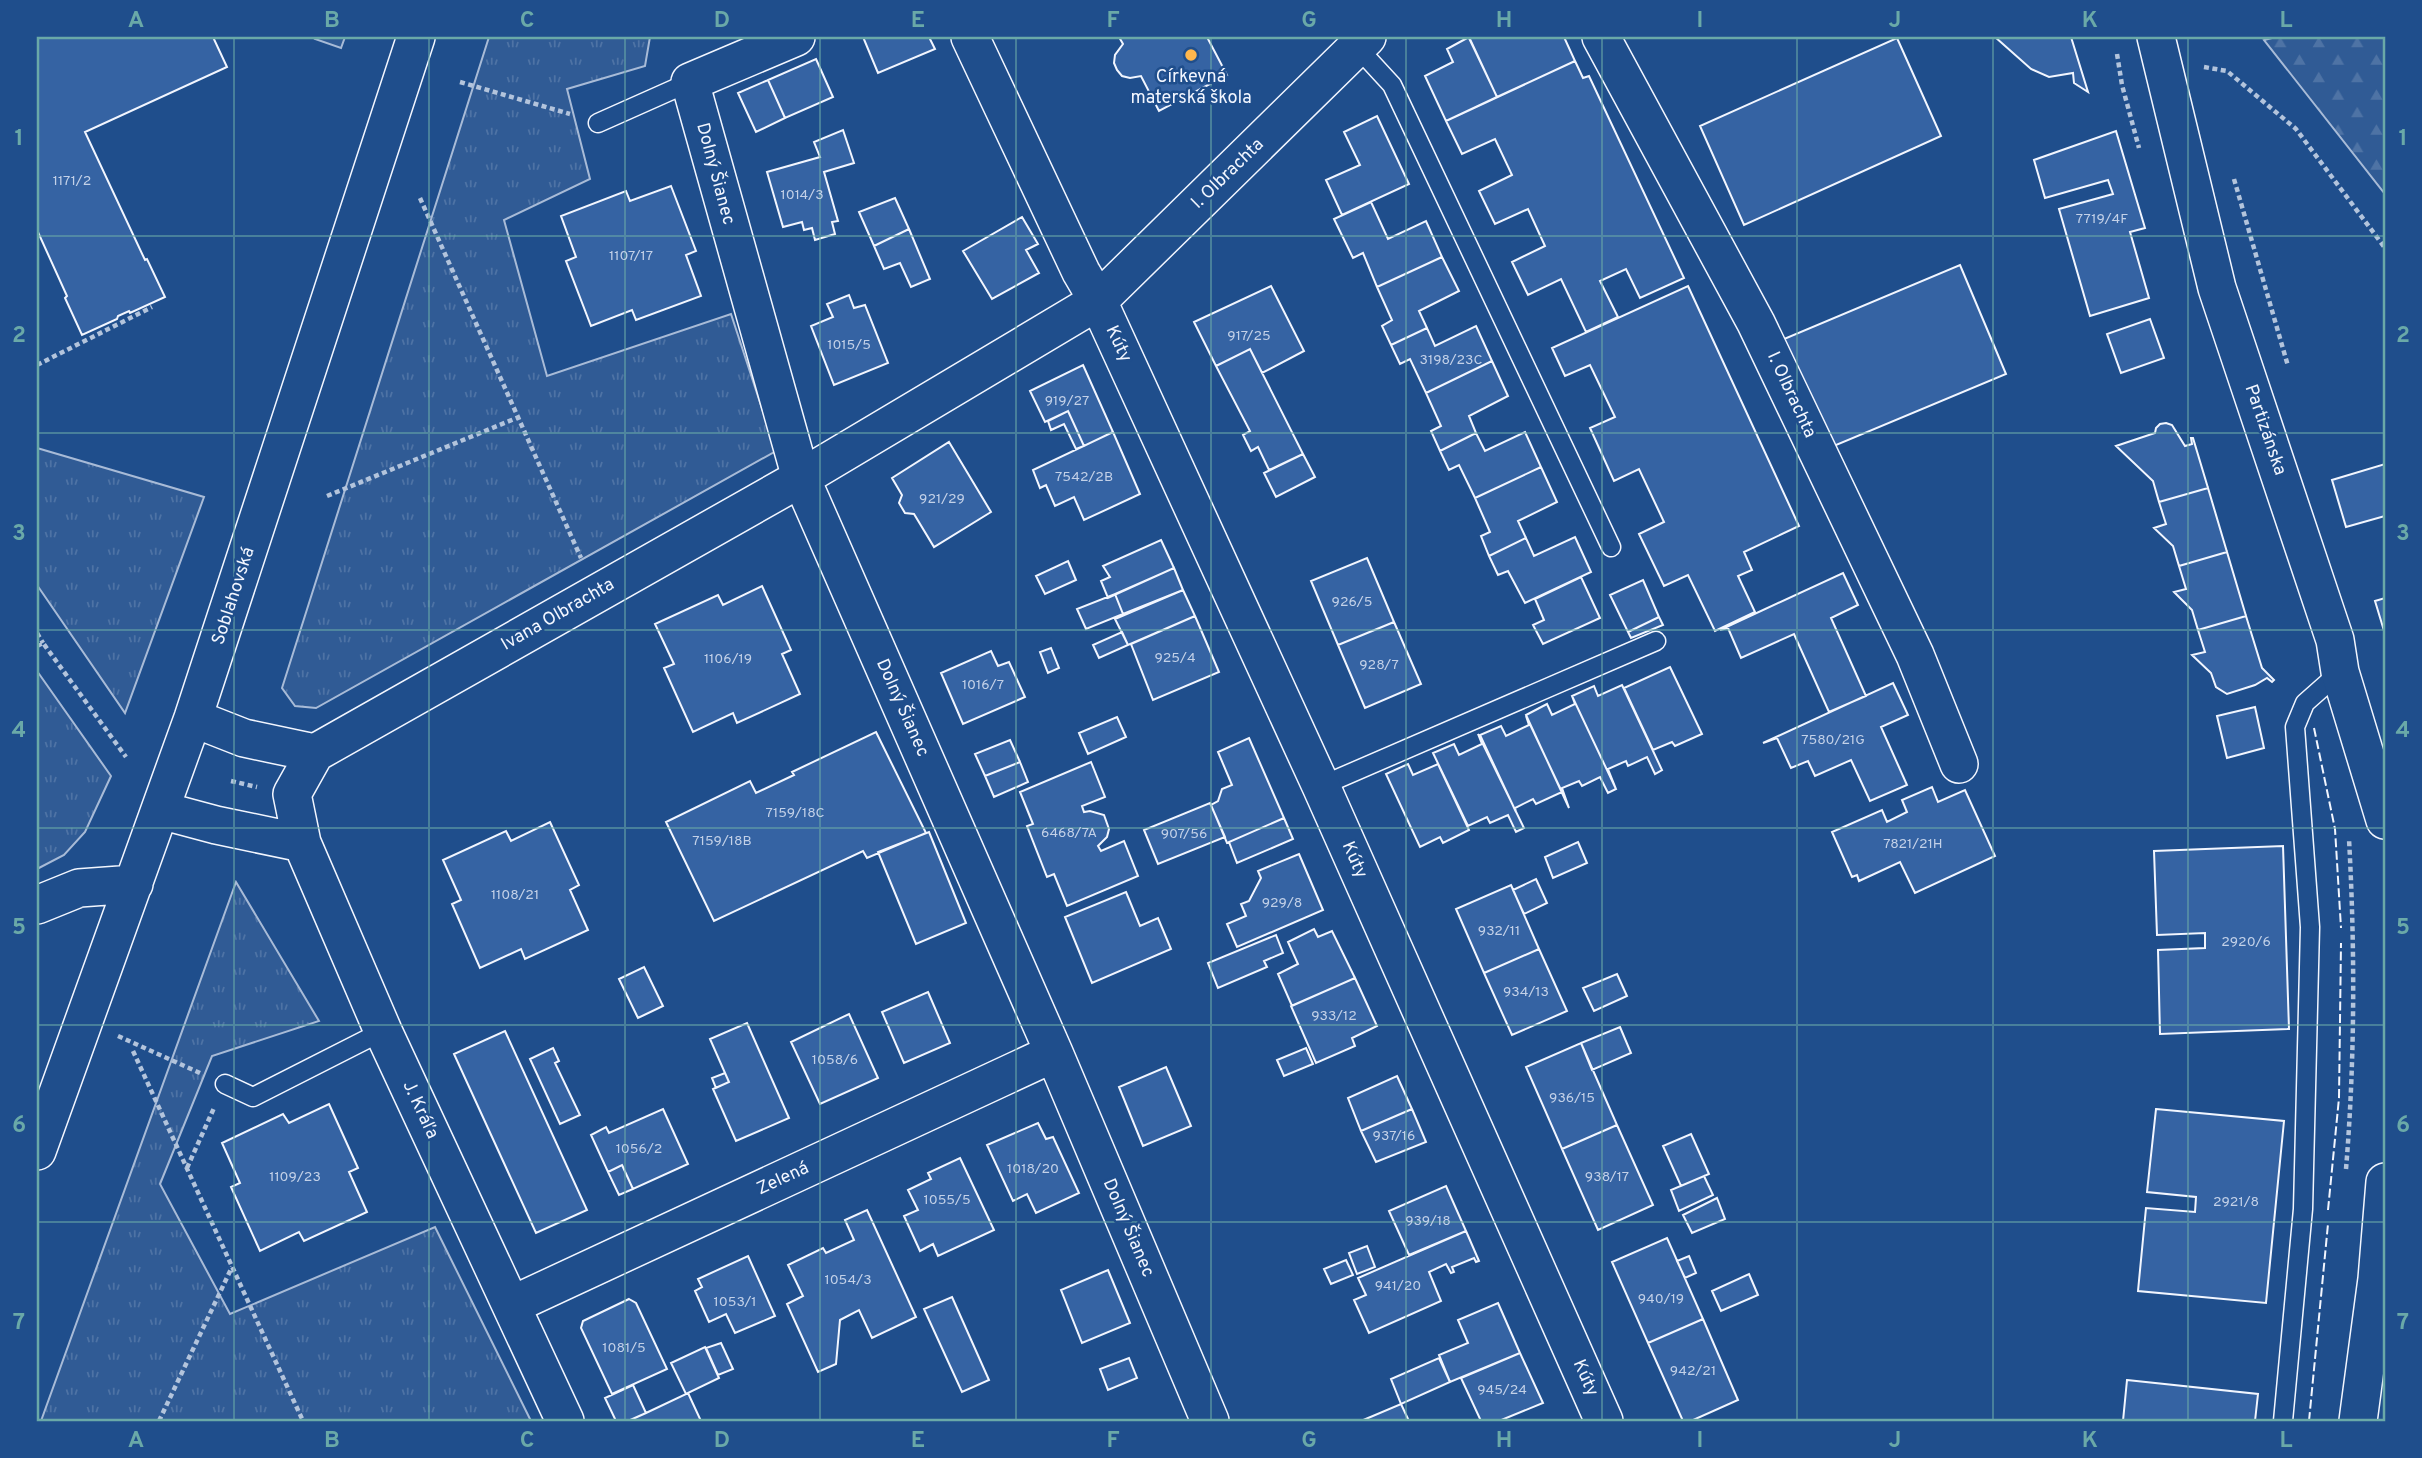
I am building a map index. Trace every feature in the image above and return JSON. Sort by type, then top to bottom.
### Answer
[{"type":"street","name":"Soblahovská","points":[[37,1151],[193,718],[416,37]]},
{"type":"street","points":[[690,82],[796,37]]},
{"type":"street","points":[[970,37],[1084,278],[1098,301]]},
{"type":"street","name":"I. Olbrachta","points":[[1601,37],[1756,323],[1915,655],[1959,764]]},
{"type":"street","name":"Partizánska","points":[[2156,37],[2217,288],[2336,640],[2340,672],[2385,820]]},
{"type":"street","name":"I. Olbrachta","points":[[801,478],[1098,301],[1362,42]]},
{"type":"street","name":"Dolný Šianec","points":[[690,82],[801,478],[1054,1053],[1210,1421]]},
{"type":"street","name":"Kúty","points":[[1098,301],[1321,786],[1604,1421]]},
{"type":"street","name":"Ivana Olbrachta","points":[[315,753],[801,478]]},
{"type":"street","points":[[193,718],[244,738],[315,753]]},
{"type":"street","name":"J. Kráľa","points":[[315,753],[292,794],[302,843],[383,1031],[565,1421]]},
{"type":"street","points":[[160,810],[302,843]]},
{"type":"street","points":[[37,905],[79,888],[134,884]]},
{"type":"street","name":"Zelená","points":[[512,1305],[1054,1053]]},
{"type":"street","points":[[2358,1421],[2377,1279],[2385,1182]]},
{"type":"lane","name":"I. Olbrachta","points":[[1362,42],[1392,85],[1611,547]]},
{"type":"lane","points":[[598,123],[690,82]]},
{"type":"lane","points":[[1321,786],[1656,641]]},
{"type":"lane","points":[[2283,1421],[2303,1209],[2310,927],[2295,727],[2305,703],[2340,672]]},
{"type":"lane","points":[[225,1084],[253,1097],[383,1031]]},
{"type":"path","points":[[2227,71],[2296,129],[2385,248]]},
{"type":"path","points":[[460,82],[598,123]]},
{"type":"path","points":[[420,198],[597,593]]},
{"type":"path","points":[[37,365],[152,307]]},
{"type":"path","points":[[327,496],[519,417]]},
{"type":"path","points":[[37,632],[126,757]]},
{"type":"path","points":[[37,646],[43,643]]},
{"type":"path","points":[[227,791],[233,773]]},
{"type":"path","points":[[2346,1178],[2352,1097],[2354,944],[2349,836]]},
{"type":"path","points":[[111,1033],[225,1084],[187,1168]]},
{"type":"path","points":[[133,1051],[303,1421]]},
{"type":"path","points":[[159,1421],[232,1266]]},
{"type":"green space","points":[[489,37],[650,37],[645,66],[567,89],[590,179],[504,220],[547,376],[731,314],[776,451],[316,708],[295,706],[282,688]]},
{"type":"green space","points":[[2276,37],[2385,37],[2385,194],[2264,40]]},
{"type":"green space","points":[[37,448],[204,497],[125,713],[37,585]]},
{"type":"green space","points":[[37,671],[111,776],[85,832],[64,855],[37,869]]},
{"type":"green space","points":[[236,882],[319,1021],[212,1056],[160,1184],[230,1314],[435,1227],[531,1421],[41,1421]]},
{"type":"shaded area","points":[[345,37],[341,48],[315,39]]},
{"type":"building","points":[[37,37],[213,37],[227,67],[85,132],[165,297],[118,316],[117,319],[82,335],[37,230]]},
{"type":"building","points":[[863,37],[929,37],[935,49],[878,73]]},
{"type":"building","points":[[1119,37],[1207,37],[1227,75],[1159,111],[1141,76],[1122,76],[1117,70],[1115,55],[1123,44]]},
{"type":"building","points":[[1469,37],[1497,97],[1446,121],[1425,76],[1453,62],[1447,49]]},
{"type":"building","points":[[1564,37],[1575,61],[1497,97],[1469,38]]},
{"type":"building","points":[[1995,37],[2071,37],[2088,92],[2074,83],[2073,73],[2049,77],[2031,69]]},
{"type":"building","points":[[1897,38],[1941,136],[1744,225],[1700,126]]},
{"type":"building","points":[[816,59],[833,97],[785,118],[768,80]]},
{"type":"building","points":[[1575,61],[1583,78],[1589,76],[1684,278],[1640,298],[1626,269],[1600,281],[1618,317],[1586,332],[1561,279],[1528,295],[1512,262],[1545,246],[1528,209],[1495,224],[1479,191],[1512,175],[1495,139],[1462,154],[1446,121]]},
{"type":"building","points":[[768,80],[785,118],[756,132],[738,93]]},
{"type":"building","points":[[1377,116],[1409,184],[1342,215],[1326,180],[1360,165],[1344,132]]},
{"type":"building","points":[[843,130],[854,163],[824,172],[838,221],[832,222],[835,234],[815,240],[812,228],[804,230],[802,222],[783,227],[767,172],[820,157],[814,142]]},
{"type":"building","points":[[2116,131],[2145,228],[2130,232],[2149,298],[2090,316],[2059,209],[2113,194],[2108,180],[2045,198],[2034,160]]},
{"type":"building","points":[[671,186],[696,251],[686,255],[701,296],[636,320],[632,310],[591,326],[566,261],[576,257],[561,216],[626,191],[630,201]]},
{"type":"building","points":[[895,198],[909,229],[874,246],[859,212]]},
{"type":"building","points":[[1371,202],[1388,239],[1426,221],[1442,257],[1377,287],[1363,253],[1353,258],[1334,219]]},
{"type":"building","points":[[1022,217],[1038,244],[1026,250],[1039,273],[992,299],[963,251]]},
{"type":"building","points":[[909,229],[930,279],[911,287],[900,263],[884,269],[874,246]]},
{"type":"building","points":[[1442,257],[1459,291],[1419,311],[1427,328],[1391,345],[1382,326],[1392,320],[1377,287]]},
{"type":"building","points":[[1960,265],[2006,374],[1829,448],[1784,339]]},
{"type":"building","points":[[1271,286],[1304,351],[1262,373],[1250,349],[1216,366],[1194,322]]},
{"type":"building","points":[[1688,286],[1799,526],[1744,552],[1752,570],[1738,576],[1755,612],[1715,631],[1688,575],[1664,586],[1639,534],[1664,522],[1639,469],[1614,481],[1590,428],[1615,417],[1590,365],[1565,376],[1552,348]]},
{"type":"building","points":[[849,295],[854,308],[865,305],[888,363],[834,385],[811,326],[833,317],[827,304]]},
{"type":"building","points":[[2150,319],[2164,358],[2121,373],[2107,334]]},
{"type":"building","points":[[1476,326],[1492,361],[1426,393],[1410,359],[1400,364],[1391,345],[1427,328],[1435,346]]},
{"type":"building","points":[[1250,349],[1303,454],[1269,470],[1258,447],[1251,451],[1243,435],[1250,431],[1216,366]]},
{"type":"building","points":[[1492,361],[1508,396],[1469,416],[1476,433],[1440,451],[1431,431],[1441,426],[1426,393]]},
{"type":"building","points":[[1083,365],[1113,432],[1084,446],[1068,411],[1045,422],[1030,391]]},
{"type":"building","points":[[1068,411],[1084,446],[1076,449],[1064,424],[1051,430],[1048,421]]},
{"type":"building","points":[[2160,424],[2172,425],[2185,446],[2192,444],[2193,438],[2208,488],[2159,502],[2153,481],[2116,446],[2155,433]]},
{"type":"building","points":[[1113,432],[1140,494],[1084,520],[1074,497],[1055,506],[1046,485],[1040,488],[1033,470]]},
{"type":"building","points":[[1525,432],[1541,467],[1475,498],[1459,465],[1449,470],[1440,451],[1476,433],[1485,451]]},
{"type":"building","points":[[949,442],[991,512],[934,547],[914,514],[905,513],[899,503],[902,495],[892,478]]},
{"type":"building","points":[[1303,454],[1315,477],[1276,497],[1264,473]]},
{"type":"building","points":[[2385,464],[2385,516],[2346,527],[2332,480]]},
{"type":"building","points":[[1541,467],[1557,502],[1518,521],[1526,538],[1489,556],[1481,536],[1490,532],[1475,498]]},
{"type":"building","points":[[2208,488],[2227,552],[2179,566],[2173,546],[2154,528],[2166,524],[2159,502]]},
{"type":"building","points":[[1575,537],[1591,572],[1525,603],[1508,571],[1498,575],[1489,556],[1526,538],[1534,556]]},
{"type":"building","points":[[1161,540],[1174,568],[1108,598],[1101,581],[1110,577],[1103,566]]},
{"type":"building","points":[[2227,552],[2246,616],[2198,630],[2192,610],[2174,592],[2186,589],[2179,566]]},
{"type":"building","points":[[1367,558],[1394,622],[1338,645],[1311,581]]},
{"type":"building","points":[[1068,561],[1076,580],[1045,594],[1036,576]]},
{"type":"building","points":[[1174,568],[1183,590],[1123,614],[1115,594]]},
{"type":"building","points":[[1843,573],[1858,605],[1831,618],[1866,696],[1829,712],[1794,634],[1741,658],[1728,628],[1720,630]]},
{"type":"building","points":[[1581,577],[1600,618],[1543,644],[1533,625],[1544,620],[1535,599]]},
{"type":"building","points":[[1643,580],[1659,617],[1628,632],[1610,595]]},
{"type":"building","points":[[762,586],[791,650],[782,654],[800,694],[737,723],[733,713],[693,732],[664,668],[674,664],[655,624],[718,595],[723,605]]},
{"type":"building","points":[[1183,590],[1195,616],[1128,645],[1115,619]]},
{"type":"building","points":[[1115,594],[1123,614],[1086,629],[1077,609]]},
{"type":"building","points":[[2385,598],[2385,634],[2375,601]]},
{"type":"building","points":[[1195,616],[1219,672],[1153,700],[1131,644]]},
{"type":"building","points":[[2246,616],[2262,668],[2274,680],[2272,682],[2267,678],[2227,694],[2216,687],[2211,673],[2192,655],[2205,652],[2198,630]]},
{"type":"building","points":[[1659,617],[1663,625],[1631,638],[1628,632]]},
{"type":"building","points":[[1394,622],[1421,684],[1365,708],[1338,645]]},
{"type":"building","points":[[1122,632],[1128,645],[1099,658],[1093,645]]},
{"type":"building","points":[[1051,648],[1059,668],[1048,673],[1040,652]]},
{"type":"building","points":[[991,651],[998,666],[1009,662],[1025,697],[963,724],[941,673]]},
{"type":"building","points":[[1670,667],[1702,734],[1675,746],[1672,742],[1653,750],[1624,688]]},
{"type":"building","points":[[1893,683],[1908,715],[1881,727],[1907,785],[1870,801],[1851,760],[1815,776],[1808,761],[1791,768],[1777,738],[1763,743]]},
{"type":"building","points":[[1622,685],[1662,770],[1655,774],[1647,757],[1628,766],[1626,761],[1608,769],[1616,789],[1572,696],[1594,686],[1598,696]]},
{"type":"building","points":[[1572,696],[1616,789],[1608,793],[1600,777],[1582,786],[1579,781],[1562,788],[1569,808],[1526,715],[1547,704],[1552,715],[1575,704]]},
{"type":"building","points":[[2255,707],[2264,748],[2227,758],[2217,716]]},
{"type":"building","points":[[1526,716],[1562,792],[1536,804],[1533,799],[1515,808],[1516,812],[1480,735],[1501,726],[1506,736],[1529,725]]},
{"type":"building","points":[[1117,717],[1126,737],[1088,754],[1079,733]]},
{"type":"building","points":[[876,732],[926,833],[867,858],[863,851],[714,921],[666,822],[750,781],[756,793],[794,775],[792,772]]},
{"type":"building","points":[[1478,734],[1524,828],[1516,832],[1508,815],[1490,823],[1487,817],[1468,826],[1433,753],[1454,744],[1459,755],[1482,744]]},
{"type":"building","points":[[1249,738],[1284,818],[1227,843],[1211,805],[1218,801],[1222,789],[1232,785],[1218,752]]},
{"type":"building","points":[[1010,740],[1020,762],[985,776],[975,754]]},
{"type":"building","points":[[1020,762],[1028,782],[994,797],[985,776]]},
{"type":"building","points":[[1091,762],[1105,797],[1082,806],[1084,812],[1104,815],[1109,829],[1107,837],[1098,846],[1101,851],[1124,841],[1138,876],[1067,906],[1054,874],[1047,877],[1027,826],[1033,824],[1020,792]]},
{"type":"building","points":[[1408,764],[1413,775],[1438,764],[1469,830],[1443,843],[1440,837],[1420,847],[1386,774]]},
{"type":"building","points":[[1932,787],[1938,802],[1965,790],[1995,856],[1915,893],[1900,862],[1859,881],[1857,875],[1852,877],[1832,832],[1882,810],[1887,822],[1907,812],[1902,800]]},
{"type":"building","points":[[1210,803],[1225,837],[1158,864],[1144,830]]},
{"type":"building","points":[[1284,818],[1293,839],[1237,863],[1229,842]]},
{"type":"building","points":[[550,822],[579,885],[570,890],[588,930],[525,959],[521,949],[480,968],[452,904],[461,900],[443,860],[506,831],[511,841]]},
{"type":"building","points":[[929,832],[966,923],[916,944],[878,852]]},
{"type":"building","points":[[1578,842],[1587,863],[1553,878],[1545,857]]},
{"type":"building","points":[[2283,846],[2289,1029],[2160,1034],[2158,950],[2205,948],[2205,933],[2157,935],[2154,851]]},
{"type":"building","points":[[1299,854],[1323,910],[1237,947],[1227,924],[1246,916],[1241,904],[1249,901],[1261,878],[1258,871]]},
{"type":"building","points":[[1536,879],[1547,903],[1524,914],[1513,890]]},
{"type":"building","points":[[1511,885],[1539,949],[1484,973],[1456,909]]},
{"type":"building","points":[[1126,892],[1140,926],[1158,918],[1171,949],[1092,983],[1065,917]]},
{"type":"building","points":[[1314,929],[1318,937],[1332,931],[1355,978],[1292,1006],[1278,974],[1298,964],[1288,942]]},
{"type":"building","points":[[1276,935],[1283,953],[1264,961],[1267,967],[1218,988],[1208,963]]},
{"type":"building","points":[[1539,949],[1567,1011],[1512,1035],[1484,973]]},
{"type":"building","points":[[644,967],[663,1006],[638,1018],[619,979]]},
{"type":"building","points":[[1617,974],[1627,996],[1594,1011],[1583,988]]},
{"type":"building","points":[[1355,978],[1377,1026],[1352,1038],[1355,1046],[1316,1063],[1291,1006]]},
{"type":"building","points":[[928,992],[950,1043],[904,1063],[882,1012]]},
{"type":"building","points":[[849,1014],[878,1078],[820,1104],[791,1042]]},
{"type":"building","points":[[747,1023],[789,1118],[736,1141],[713,1089],[729,1082],[710,1039]]},
{"type":"building","points":[[1620,1027],[1631,1053],[1592,1070],[1581,1043]]},
{"type":"building","points":[[505,1031],[587,1210],[536,1233],[454,1054]]},
{"type":"building","points":[[1581,1043],[1617,1125],[1562,1149],[1526,1067]]},
{"type":"building","points":[[553,1048],[559,1061],[555,1063],[580,1115],[560,1124],[530,1059]]},
{"type":"building","points":[[1306,1048],[1313,1064],[1284,1076],[1277,1060]]},
{"type":"building","points":[[1166,1067],[1191,1126],[1143,1146],[1119,1087]]},
{"type":"building","points":[[725,1073],[729,1082],[716,1088],[712,1078]]},
{"type":"building","points":[[1397,1076],[1412,1109],[1361,1131],[1348,1098]]},
{"type":"building","points":[[329,1104],[358,1168],[349,1172],[367,1212],[304,1241],[299,1232],[260,1251],[231,1187],[240,1183],[222,1143],[283,1114],[289,1123]]},
{"type":"building","points":[[663,1109],[688,1164],[633,1189],[622,1165],[608,1172],[591,1135],[606,1127],[609,1133]]},
{"type":"building","points":[[1412,1109],[1426,1142],[1376,1162],[1361,1131]]},
{"type":"building","points":[[2156,1109],[2284,1121],[2266,1303],[2138,1291],[2146,1208],[2195,1212],[2196,1197],[2147,1192]]},
{"type":"building","points":[[1038,1123],[1046,1139],[1053,1137],[1079,1193],[1036,1213],[1027,1194],[1013,1201],[987,1145]]},
{"type":"building","points":[[1617,1125],[1653,1205],[1598,1230],[1562,1149]]},
{"type":"building","points":[[1691,1134],[1709,1174],[1681,1186],[1663,1146]]},
{"type":"building","points":[[960,1158],[994,1230],[938,1256],[933,1244],[920,1251],[904,1216],[918,1210],[908,1190],[931,1179],[928,1173]]},
{"type":"building","points":[[622,1165],[633,1189],[619,1195],[608,1172]]},
{"type":"building","points":[[1704,1176],[1713,1195],[1679,1211],[1671,1190]]},
{"type":"building","points":[[1446,1186],[1466,1231],[1409,1255],[1389,1211]]},
{"type":"building","points":[[1717,1198],[1725,1219],[1692,1233],[1683,1215]]},
{"type":"building","points":[[867,1210],[916,1317],[872,1338],[859,1310],[840,1320],[836,1364],[818,1372],[787,1304],[803,1296],[788,1265],[823,1248],[826,1253],[854,1240],[845,1220]]},
{"type":"building","points":[[1466,1231],[1479,1261],[1476,1262],[1474,1258],[1452,1267],[1454,1272],[1451,1273],[1446,1264],[1429,1272],[1441,1301],[1369,1333],[1354,1300],[1366,1295],[1358,1278]]},
{"type":"building","points":[[1667,1238],[1703,1319],[1648,1343],[1612,1262]]},
{"type":"building","points":[[1367,1246],[1375,1267],[1357,1274],[1349,1253]]},
{"type":"building","points":[[748,1256],[775,1316],[735,1333],[726,1314],[709,1322],[695,1291],[702,1287],[698,1279]]},
{"type":"building","points":[[1689,1256],[1696,1273],[1685,1278],[1677,1261]]},
{"type":"building","points":[[1346,1260],[1353,1275],[1331,1284],[1324,1269]]},
{"type":"building","points":[[1108,1270],[1130,1323],[1082,1343],[1061,1290]]},
{"type":"building","points":[[1749,1274],[1758,1295],[1721,1311],[1712,1291]]},
{"type":"building","points":[[952,1297],[989,1380],[962,1392],[924,1309]]},
{"type":"building","points":[[629,1299],[636,1303],[667,1369],[612,1394],[581,1328],[583,1321]]},
{"type":"building","points":[[1498,1303],[1520,1353],[1450,1382],[1439,1355],[1468,1343],[1458,1320]]},
{"type":"building","points":[[1703,1319],[1738,1400],[1691,1421],[1683,1421],[1648,1343]]},
{"type":"building","points":[[721,1343],[733,1369],[718,1375],[706,1348]]},
{"type":"building","points":[[705,1347],[719,1378],[686,1394],[671,1363]]},
{"type":"building","points":[[1520,1353],[1543,1403],[1499,1421],[1481,1421],[1461,1378]]},
{"type":"building","points":[[1129,1358],[1137,1378],[1108,1390],[1100,1369]]},
{"type":"building","points":[[1439,1358],[1450,1382],[1401,1404],[1391,1379]]},
{"type":"building","points":[[2127,1380],[2258,1394],[2255,1421],[2123,1421]]},
{"type":"building","points":[[633,1385],[646,1413],[628,1421],[616,1421],[605,1398]]},
{"type":"building","points":[[688,1393],[701,1421],[628,1421],[646,1413]]},
{"type":"building","points":[[1401,1404],[1409,1421],[1361,1421]]},
{"type":"fence","points":[[2314,728],[2335,829],[2341,928]]},
{"type":"fence","points":[[2328,1210],[2339,1098],[2341,943]]},
{"type":"fence","points":[[2309,1421],[2328,1224]]},
{"type":"place","name":"Církevná materská škola","points":[[1191,55]]}]
